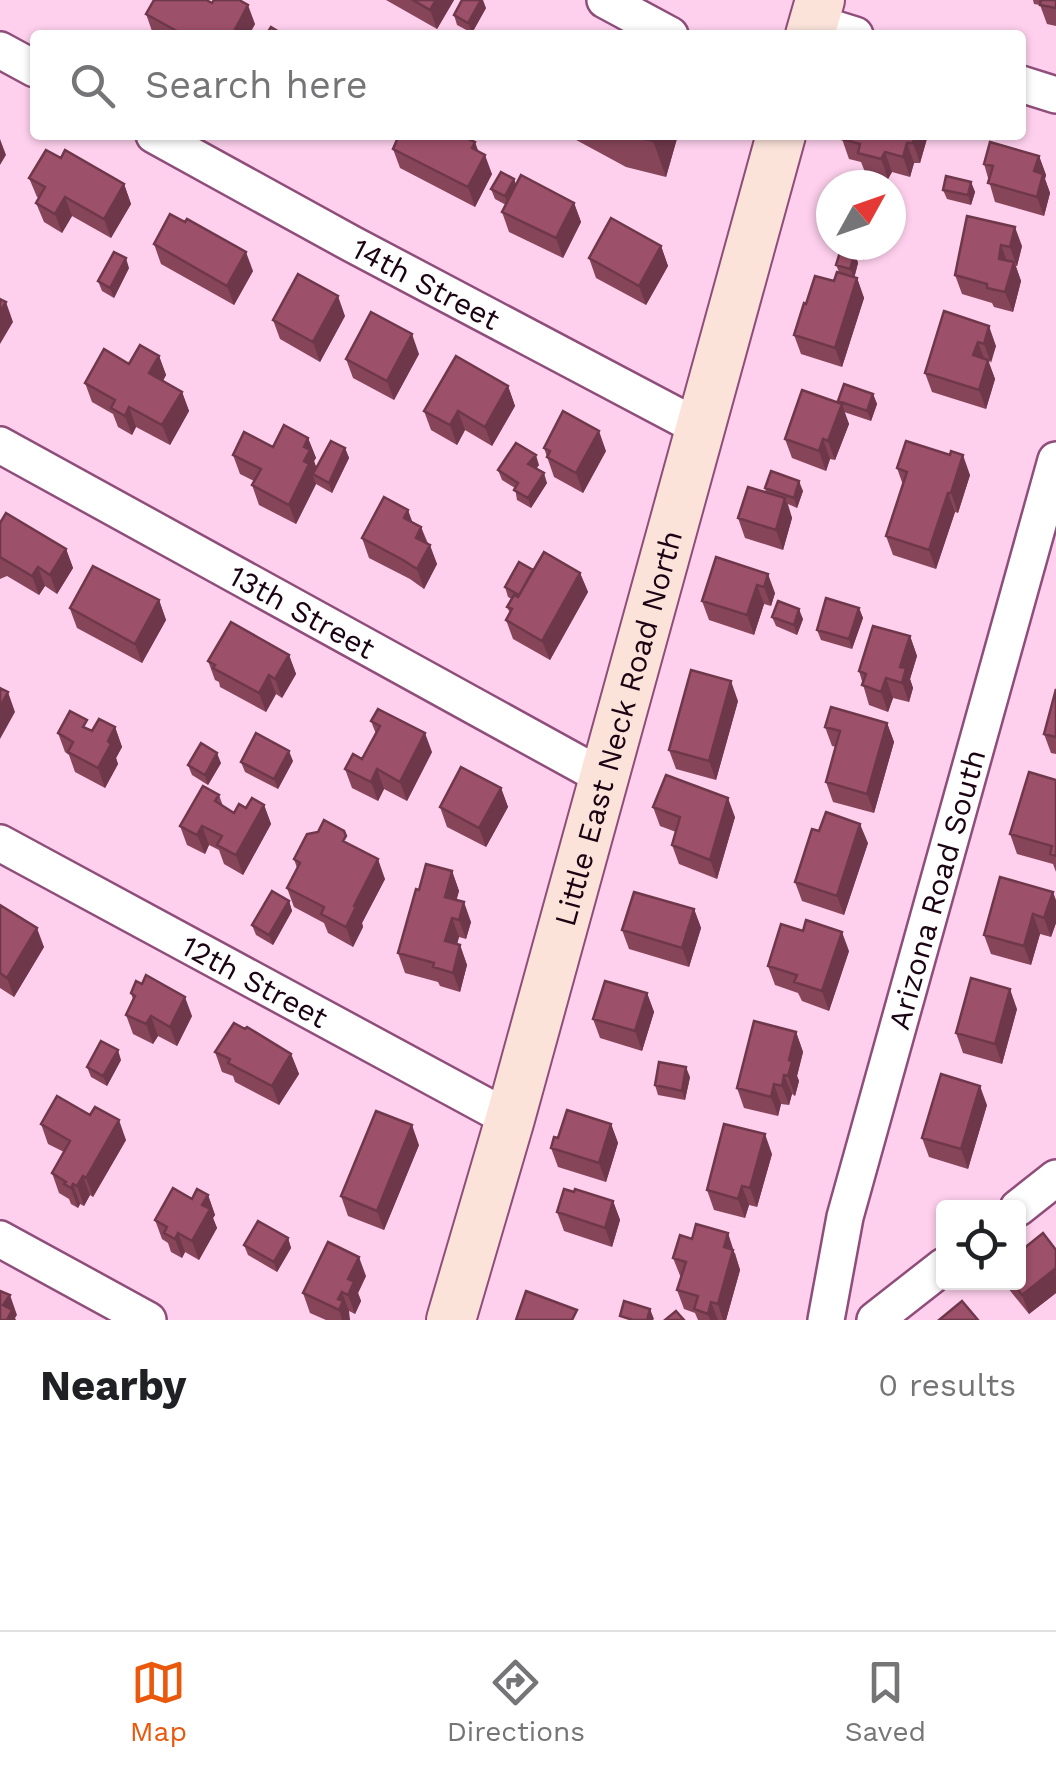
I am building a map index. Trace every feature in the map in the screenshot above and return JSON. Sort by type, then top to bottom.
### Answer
[{"type":"main road","name":"Little East Neck Road North","points":[[452,1320],[779,140]]},
{"type":"street","points":[[605,0],[661,30]]},
{"type":"street","points":[[0,50],[30,66]]},
{"type":"street","points":[[1026,86],[1056,95]]},
{"type":"street","name":"14th Street","points":[[163,140],[700,428]]},
{"type":"street","name":"13th Street","points":[[0,445],[603,777]]},
{"type":"street","name":"Arizona Road South","points":[[826,1320],[845,1217],[1056,460]]},
{"type":"street","name":"12th Street","points":[[0,842],[510,1119]]},
{"type":"street","points":[[1026,1202],[1056,1178]]},
{"type":"street","points":[[0,1239],[148,1320]]},
{"type":"street","points":[[875,1320],[936,1272]]},
{"type":"building","points":[[154,0],[239,0],[248,5],[235,30],[175,30],[146,14]]},
{"type":"building","points":[[413,0],[436,0],[430,10]]},
{"type":"building","points":[[462,0],[481,0],[468,23],[454,15]]},
{"type":"building","points":[[1041,0],[1056,0],[1056,8],[1040,5]]},
{"type":"building","points":[[397,140],[471,140],[475,142],[472,148],[485,155],[468,187],[393,149]]},
{"type":"building","points":[[846,140],[914,140],[907,143],[903,157],[885,152],[881,159],[858,153],[860,144]]},
{"type":"building","points":[[990,142],[1039,156],[1034,171],[1043,174],[1037,197],[988,183],[993,166],[984,164]]},
{"type":"building","points":[[46,150],[61,158],[65,150],[124,184],[104,219],[65,197],[55,214],[36,203],[45,187],[29,178]]},
{"type":"building","points":[[501,172],[514,179],[505,196],[491,189]]},
{"type":"building","points":[[521,175],[574,203],[556,238],[502,212]]},
{"type":"building","points":[[946,176],[971,182],[968,195],[943,190]]},
{"type":"building","points":[[170,214],[185,222],[187,219],[246,252],[227,286],[154,244]]},
{"type":"building","points":[[967,216],[1015,227],[1010,247],[1001,245],[999,259],[1014,262],[1005,292],[955,275]]},
{"type":"building","points":[[611,218],[661,246],[639,286],[589,258]]},
{"type":"building","points":[[114,252],[126,258],[110,288],[98,281]]},
{"type":"building","points":[[838,260],[853,260],[850,269],[836,265]]},
{"type":"building","points":[[837,272],[857,278],[835,348],[794,335],[815,276],[834,281]]},
{"type":"building","points":[[298,274],[338,296],[313,342],[273,320]]},
{"type":"building","points":[[944,311],[989,326],[984,344],[978,342],[973,355],[988,360],[979,390],[925,373]]},
{"type":"building","points":[[371,312],[412,334],[387,381],[346,359]]},
{"type":"building","points":[[140,345],[159,356],[149,373],[182,392],[162,425],[129,407],[125,416],[111,408],[115,400],[85,383],[104,349],[129,364]]},
{"type":"building","points":[[456,356],[508,386],[485,427],[458,411],[450,425],[424,411]]},
{"type":"building","points":[[844,384],[873,394],[867,411],[838,401]]},
{"type":"building","points":[[802,390],[842,404],[828,441],[823,439],[819,451],[785,439]]},
{"type":"building","points":[[563,411],[599,431],[576,473],[547,457],[550,451],[544,448]]},
{"type":"building","points":[[284,425],[308,438],[304,447],[310,450],[304,461],[309,464],[289,505],[252,485],[261,469],[233,455],[244,432],[273,447]]},
{"type":"building","points":[[331,441],[345,448],[329,483],[313,474]]},
{"type":"building","points":[[906,441],[950,455],[951,451],[963,455],[929,550],[886,536],[907,472],[897,468]]},
{"type":"building","points":[[516,443],[536,455],[528,464],[544,473],[528,498],[514,490],[518,483],[498,470]]},
{"type":"building","points":[[771,471],[799,481],[794,498],[765,488]]},
{"type":"building","points":[[748,487],[785,498],[776,530],[738,518]]},
{"type":"building","points":[[384,497],[408,510],[404,518],[421,527],[416,538],[430,545],[417,569],[362,538]]},
{"type":"building","points":[[6,513],[66,549],[50,575],[38,567],[32,576],[0,557],[0,523]]},
{"type":"building","points":[[544,552],[580,573],[542,641],[506,620],[512,609],[507,607],[514,595],[518,597]]},
{"type":"building","points":[[716,557],[768,574],[764,587],[757,585],[747,615],[702,601]]},
{"type":"building","points":[[519,562],[533,570],[519,595],[505,587]]},
{"type":"building","points":[[93,566],[159,600],[135,644],[70,608]]},
{"type":"building","points":[[826,598],[859,608],[849,639],[817,630]]},
{"type":"building","points":[[778,601],[799,609],[794,625],[772,617]]},
{"type":"building","points":[[231,622],[289,655],[275,679],[269,675],[259,693],[213,668],[215,665],[208,661]]},
{"type":"building","points":[[873,626],[910,636],[900,667],[906,668],[902,683],[886,678],[881,692],[862,685],[866,674],[859,671]]},
{"type":"building","points":[[691,670],[731,681],[709,761],[669,750]]},
{"type":"building","points":[[0,688],[8,692],[0,707]]},
{"type":"building","points":[[1056,689],[1056,737],[1044,734]]},
{"type":"building","points":[[831,707],[887,723],[867,794],[826,782],[840,731],[825,727]]},
{"type":"building","points":[[378,709],[425,733],[400,782],[377,769],[371,782],[345,769],[353,754],[362,759],[380,726],[371,721]]},
{"type":"building","points":[[70,711],[87,720],[83,727],[92,731],[99,719],[115,727],[98,768],[68,752],[73,742],[58,733]]},
{"type":"building","points":[[256,733],[289,751],[274,779],[241,762]]},
{"type":"building","points":[[201,743],[217,753],[205,775],[188,765]]},
{"type":"building","points":[[461,767],[501,788],[479,828],[440,807]]},
{"type":"building","points":[[1029,772],[1056,780],[1056,856],[1050,854],[1052,846],[1010,834]]},
{"type":"building","points":[[666,775],[728,798],[710,860],[672,845],[680,817],[653,807]]},
{"type":"building","points":[[203,786],[219,795],[215,801],[234,813],[239,804],[246,808],[252,798],[264,805],[236,855],[217,845],[222,836],[202,826],[197,835],[180,826]]},
{"type":"building","points":[[826,812],[860,824],[837,896],[795,882],[812,829],[819,831]]},
{"type":"building","points":[[324,820],[344,831],[343,841],[378,859],[346,927],[321,914],[324,907],[287,888],[300,863],[294,859],[307,834],[318,832]]},
{"type":"building","points":[[426,864],[452,871],[445,897],[464,902],[459,920],[452,918],[445,941],[460,945],[453,973],[398,953]]},
{"type":"building","points":[[1000,877],[1053,892],[1044,918],[1033,914],[1024,946],[984,935]]},
{"type":"building","points":[[272,891],[289,901],[269,935],[252,925]]},
{"type":"building","points":[[634,892],[694,909],[682,948],[622,930]]},
{"type":"building","points":[[0,905],[37,928],[7,978],[0,973]]},
{"type":"building","points":[[806,920],[842,932],[822,991],[794,982],[797,975],[768,966],[781,924],[803,931]]},
{"type":"building","points":[[146,975],[185,997],[170,1027],[151,1016],[146,1024],[126,1015],[135,996],[131,993],[136,981],[142,984]]},
{"type":"building","points":[[971,978],[1010,989],[995,1044],[956,1033]]},
{"type":"building","points":[[605,981],[647,993],[635,1031],[593,1019]]},
{"type":"building","points":[[754,1021],[796,1032],[788,1076],[784,1075],[782,1086],[774,1084],[771,1097],[737,1088]]},
{"type":"building","points":[[234,1023],[291,1054],[272,1086],[215,1052]]},
{"type":"building","points":[[101,1041],[118,1050],[103,1076],[87,1067]]},
{"type":"building","points":[[659,1062],[686,1067],[682,1091],[655,1085]]},
{"type":"building","points":[[941,1074],[980,1086],[961,1149],[922,1138]]},
{"type":"building","points":[[57,1096],[90,1115],[95,1107],[119,1120],[86,1178],[83,1176],[71,1188],[52,1173],[70,1141],[41,1124]]},
{"type":"building","points":[[567,1110],[611,1124],[599,1163],[551,1148]]},
{"type":"building","points":[[376,1111],[412,1125],[377,1211],[341,1196]]},
{"type":"building","points":[[724,1124],[765,1134],[750,1188],[742,1186],[738,1199],[707,1190]]},
{"type":"building","points":[[173,1188],[192,1199],[197,1189],[208,1195],[202,1205],[210,1209],[192,1241],[178,1233],[175,1239],[164,1233],[167,1227],[155,1220]]},
{"type":"building","points":[[564,1189],[613,1201],[605,1228],[557,1212]]},
{"type":"building","points":[[258,1221],[288,1238],[274,1262],[244,1245]]},
{"type":"building","points":[[696,1224],[728,1233],[724,1247],[733,1250],[718,1304],[711,1302],[708,1314],[694,1309],[698,1296],[677,1290],[686,1262],[673,1258],[680,1235],[692,1239]]},
{"type":"building","points":[[1043,1233],[1056,1250],[1056,1268],[1022,1295],[1018,1290],[1026,1290],[1026,1247]]},
{"type":"building","points":[[328,1242],[359,1257],[348,1279],[354,1282],[348,1295],[342,1292],[338,1299],[343,1301],[339,1310],[303,1293]]},
{"type":"building","points":[[0,1291],[10,1295],[3,1305],[12,1310],[7,1320],[0,1320]]},
{"type":"building","points":[[526,1291],[577,1310],[572,1320],[516,1320]]},
{"type":"building","points":[[624,1301],[650,1309],[647,1320],[620,1316]]},
{"type":"building","points":[[962,1301],[978,1320],[939,1320]]},
{"type":"building","points":[[676,1311],[684,1320],[665,1320]]}]
